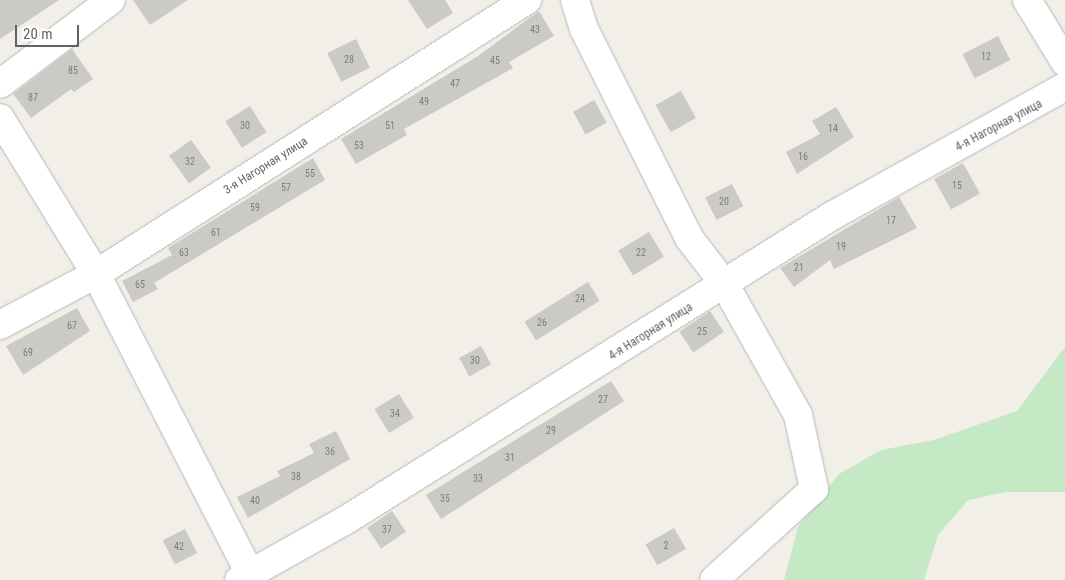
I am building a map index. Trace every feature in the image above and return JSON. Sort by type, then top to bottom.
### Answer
[{"type":"street","points":[[0,84],[111,0]]},
{"type":"street","name":"3-я Нагорная улица","points":[[0,325],[96,274],[527,0]]},
{"type":"street","points":[[575,0],[584,29],[689,238],[725,285],[798,415],[814,489],[714,580]]},
{"type":"street","points":[[1027,0],[1065,62]]},
{"type":"street","name":"4-я Нагорная улица","points":[[248,579],[725,285],[830,217],[1065,87]]},
{"type":"street","points":[[0,118],[96,274],[248,579]]},
{"type":"green space","points":[[1065,347],[1065,492],[1005,492],[968,500],[938,535],[924,580],[784,580],[798,527],[839,474],[881,450],[934,440],[1017,411]]},
{"type":"building","points":[[0,0],[59,0],[0,39]]},
{"type":"building","points":[[133,0],[188,0],[150,25]]},
{"type":"building","points":[[408,0],[445,0],[453,13],[427,29]]},
{"type":"building","points":[[539,11],[554,36],[509,62],[513,68],[404,129],[407,135],[356,164],[341,139],[478,56]]},
{"type":"building","points":[[998,36],[1010,60],[975,78],[962,54]]},
{"type":"building","points":[[356,39],[370,68],[341,82],[327,53]]},
{"type":"building","points":[[72,49],[93,79],[74,92],[71,89],[31,118],[13,94]]},
{"type":"building","points":[[681,91],[696,118],[671,132],[656,105]]},
{"type":"building","points":[[594,100],[607,123],[586,134],[573,112]]},
{"type":"building","points":[[250,106],[266,132],[242,148],[225,121]]},
{"type":"building","points":[[836,107],[854,137],[797,174],[786,152],[820,134],[812,121]]},
{"type":"building","points":[[191,140],[211,168],[189,183],[169,156]]},
{"type":"building","points":[[313,158],[325,180],[154,283],[158,289],[133,302],[122,281],[172,255],[168,248]]},
{"type":"building","points":[[963,163],[980,194],[951,210],[934,179]]},
{"type":"building","points":[[732,184],[743,206],[717,220],[705,198]]},
{"type":"building","points":[[899,197],[917,228],[834,269],[830,260],[794,287],[780,268]]},
{"type":"building","points":[[649,232],[664,257],[633,275],[618,251]]},
{"type":"building","points":[[588,282],[600,301],[536,340],[524,322]]},
{"type":"building","points":[[77,308],[90,331],[23,375],[6,346]]},
{"type":"building","points":[[710,311],[724,332],[693,352],[679,332]]},
{"type":"building","points":[[481,346],[491,364],[469,376],[459,358]]},
{"type":"building","points":[[611,381],[624,401],[441,519],[426,495]]},
{"type":"building","points":[[399,394],[414,418],[389,433],[374,409]]},
{"type":"building","points":[[336,431],[350,459],[248,518],[237,497],[280,476],[277,471],[314,453],[309,444]]},
{"type":"building","points":[[392,511],[406,532],[381,549],[367,528]]},
{"type":"building","points":[[674,528],[686,549],[657,565],[645,544]]},
{"type":"building","points":[[185,529],[197,553],[175,564],[163,540]]}]
